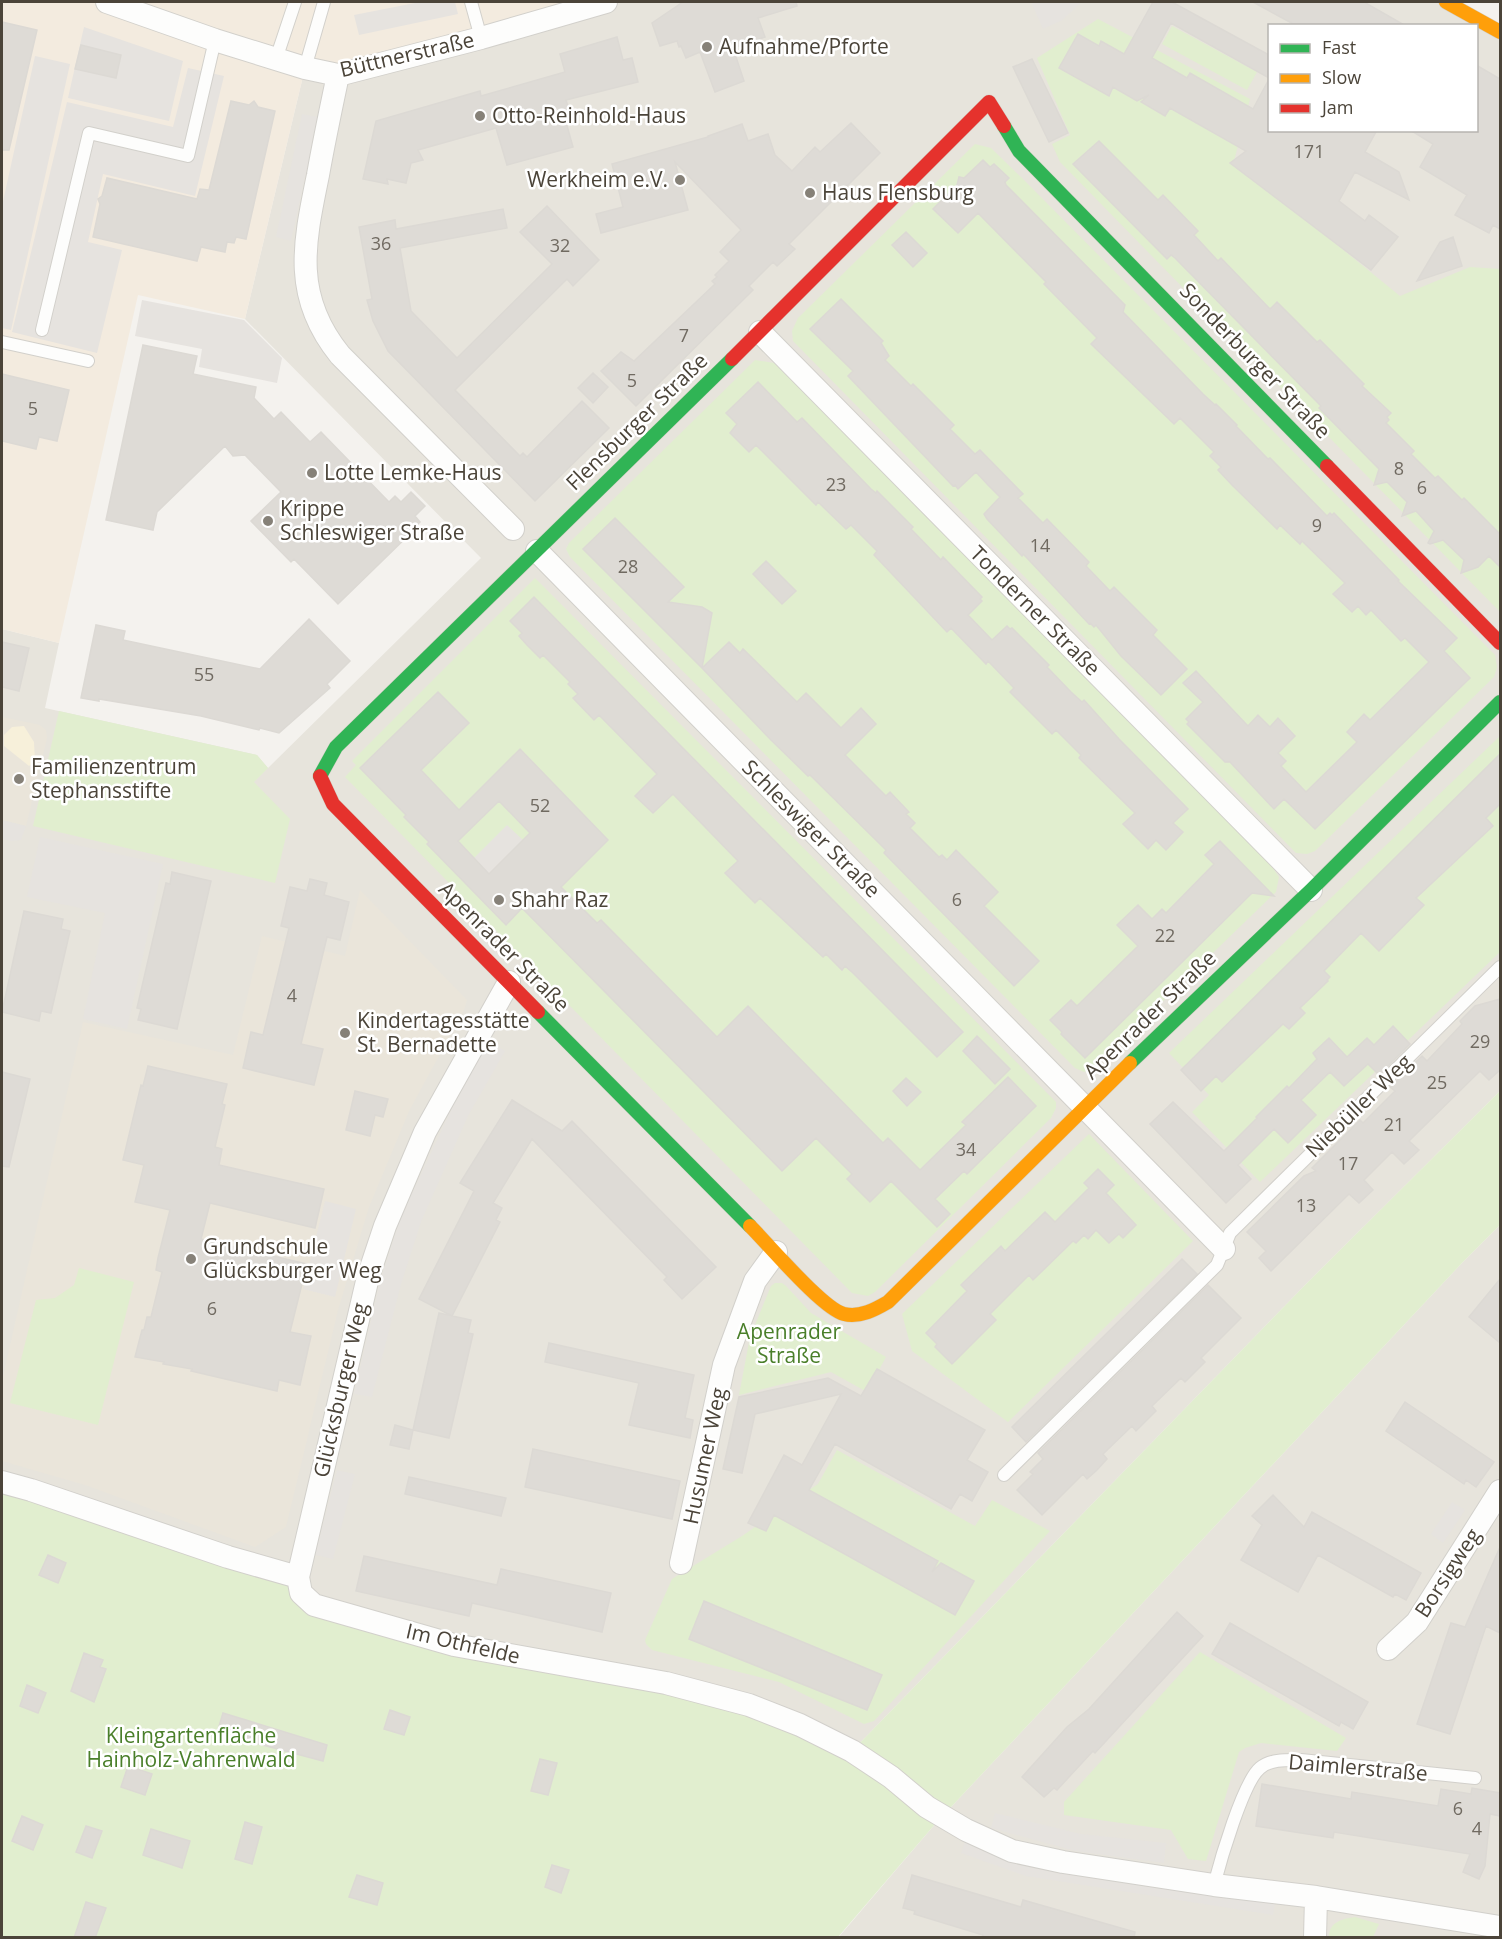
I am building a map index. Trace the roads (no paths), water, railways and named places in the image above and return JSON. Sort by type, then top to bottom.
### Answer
[{"type":"street","name":"Büttnerstraße","points":[[106,2],[215,40],[306,68],[338,75],[481,38],[606,2]]},
{"type":"street","points":[[1446,2],[1500,32]]},
{"type":"street","points":[[338,75],[307,226],[304,262],[311,306],[340,355],[513,529]]},
{"type":"street","name":"Flensburger Straße","points":[[319,775],[336,747],[760,332],[989,102]]},
{"type":"street","name":"Sonderburger Straße","points":[[989,102],[1020,151],[1500,643]]},
{"type":"street","name":"Tonderner Straße","points":[[760,332],[1311,891]]},
{"type":"street","name":"Schleswiger Straße","points":[[537,551],[1084,1107]]},
{"type":"street","name":"Apenrader Straße","points":[[319,775],[333,804],[776,1252],[830,1306],[842,1314],[855,1314],[873,1311],[888,1302],[1084,1107],[1311,891],[1500,702]]},
{"type":"street","name":"Glücksburger Weg","points":[[298,1577],[368,1277],[385,1226],[425,1132],[509,982]]},
{"type":"street","points":[[1084,1107],[1224,1250]]},
{"type":"street","name":"Husumer Weg","points":[[681,1563],[724,1365],[755,1281],[776,1252]]},
{"type":"street","points":[[2,1482],[228,1557],[298,1577]]},
{"type":"street","name":"Borsigweg","points":[[1388,1649],[1417,1622],[1500,1491]]},
{"type":"street","name":"Im Othfelde","points":[[298,1577],[301,1593],[314,1605],[454,1645],[666,1683],[749,1705],[800,1725],[852,1751],[927,1807],[966,1830],[1012,1851],[1062,1862],[1214,1885]]},
{"type":"street","points":[[1214,1885],[1316,1898],[1500,1927]]},
{"type":"street","points":[[1315,1938],[1316,1898]]},
{"type":"lane","points":[[276,59],[296,2]]},
{"type":"lane","points":[[306,68],[324,2]]},
{"type":"lane","points":[[471,2],[481,38]]},
{"type":"lane","points":[[42,330],[89,133],[188,156],[215,40]]},
{"type":"lane","points":[[2,342],[88,361]]},
{"type":"lane","name":"Niebüller Weg","points":[[1004,1475],[1217,1265],[1230,1233],[1500,967]]},
{"type":"lane","name":"Daimlerstraße","points":[[1214,1885],[1221,1856],[1248,1785],[1260,1768],[1281,1760],[1300,1760],[1475,1778]]},
{"type":"place","name":"Aufnahme/Pforte","points":[[707,47]]},
{"type":"place","name":"Otto-Reinhold-Haus","points":[[480,116]]},
{"type":"place","name":"Werkheim e.V.","points":[[680,180]]},
{"type":"place","name":"Haus Flensburg","points":[[810,193]]},
{"type":"place","name":"Lotte Lemke-Haus","points":[[312,473]]},
{"type":"place","name":"Krippe Schleswiger Straße","points":[[268,521]]},
{"type":"place","name":"Familienzentrum Stephansstifte","points":[[19,779]]},
{"type":"place","name":"Shahr Raz","points":[[499,900]]},
{"type":"place","name":"Kindertagesstätte St. Bernadette","points":[[345,1033]]},
{"type":"place","name":"Grundschule Glücksburger Weg","points":[[191,1259]]},
{"type":"park label","name":"Kleingartenfläche Hainholz-Vahrenwald","points":[[191,1748]]}]
